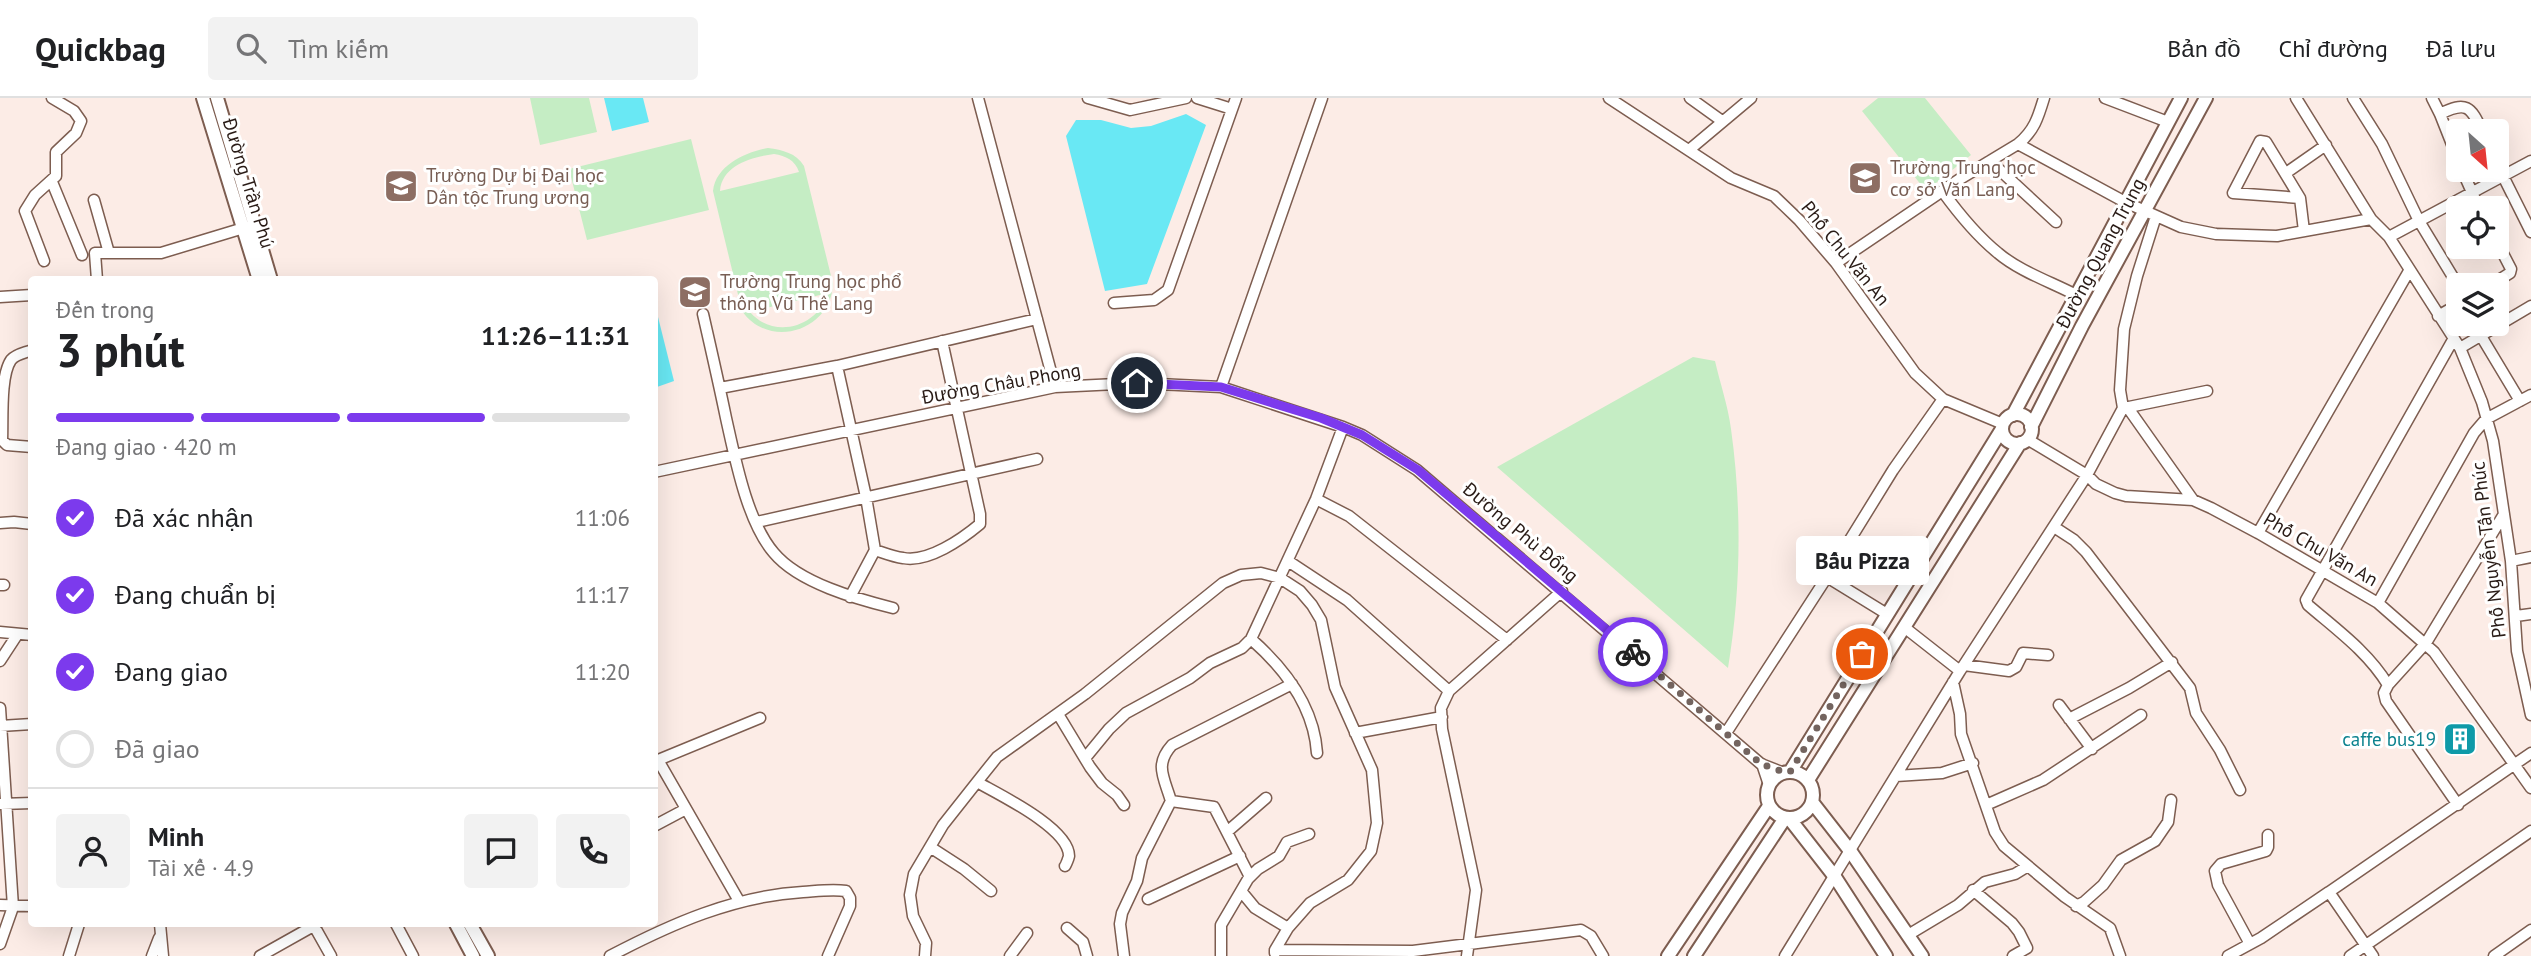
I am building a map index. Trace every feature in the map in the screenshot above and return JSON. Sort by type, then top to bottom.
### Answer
[{"type":"main road","name":"Đường Trần Phú","points":[[203,98],[269,276]]},
{"type":"main road","name":"Đường Trần Phú","points":[[217,98],[258,276]]},
{"type":"main road","name":"Đường Quang Trung","points":[[1787,772],[2006,423],[2181,98]]},
{"type":"main road","name":"Đường Quang Trung","points":[[1808,780],[2026,436],[2150,213],[2206,98]]},
{"type":"main road","points":[[2023,415],[2029,421],[2026,436],[2009,441],[2006,423],[2023,415]]},
{"type":"main road","points":[[1694,956],[1787,818],[1803,814],[1812,803],[1813,790],[1808,780],[1797,772],[1787,772],[1775,777],[1766,796],[1769,806],[1776,814],[1787,818],[1835,877],[1886,956]]},
{"type":"main road","points":[[1812,803],[1851,852],[1922,956]]},
{"type":"main road","points":[[1668,956],[1769,806]]},
{"type":"main road","points":[[458,927],[473,956]]},
{"type":"main road","points":[[472,927],[488,956]]},
{"type":"street","points":[[44,261],[25,211],[35,195],[56,176],[56,152],[76,134],[81,121],[74,111],[52,98]]},
{"type":"street","points":[[978,98],[1055,387]]},
{"type":"street","points":[[1088,98],[1130,110],[1186,98]]},
{"type":"street","points":[[1197,98],[1232,109]]},
{"type":"street","points":[[1114,303],[1154,300],[1168,290],[1236,98]]},
{"type":"street","points":[[1221,387],[1322,98]]},
{"type":"street","name":"Phố Chu Văn An","points":[[1609,98],[1731,178],[1774,196],[1836,263],[1915,373],[1943,398],[2006,423]]},
{"type":"street","points":[[1690,98],[1722,121]]},
{"type":"street","points":[[1689,150],[1751,98]]},
{"type":"street","points":[[1836,263],[2018,144],[2036,124],[2044,98]]},
{"type":"street","points":[[2105,98],[2168,122]]},
{"type":"street","name":"Phố Nguyễn Tấn Phúc","points":[[2296,98],[2371,219],[2389,237],[2460,348],[2493,441],[2511,561],[2517,651],[2531,716]]},
{"type":"street","points":[[2353,98],[2382,144],[2419,221],[2451,273]]},
{"type":"street","points":[[2432,98],[2446,129]]},
{"type":"street","points":[[2440,114],[2452,108],[2468,108],[2477,119]]},
{"type":"street","points":[[2300,198],[2234,193],[2260,141],[2266,142],[2300,198],[2304,231]]},
{"type":"street","points":[[2018,144],[2125,202],[2181,228],[2217,234],[2277,236],[2371,219]]},
{"type":"street","points":[[2286,173],[2326,145]]},
{"type":"street","points":[[1990,161],[2056,222]]},
{"type":"street","points":[[2510,173],[2531,161]]},
{"type":"street","points":[[52,182],[82,255]]},
{"type":"street","points":[[2467,182],[2473,196]]},
{"type":"street","points":[[2389,237],[2493,182]]},
{"type":"street","points":[[2506,182],[2531,232]]},
{"type":"street","points":[[1943,192],[1961,216],[1998,254],[2076,295]]},
{"type":"street","points":[[94,200],[109,253]]},
{"type":"street","points":[[2150,213],[2124,329],[2120,390],[2125,408],[2193,500]]},
{"type":"street","points":[[97,276],[95,253],[161,253],[249,227]]},
{"type":"street","points":[[2258,533],[2409,271]]},
{"type":"street","points":[[0,297],[28,295]]},
{"type":"street","points":[[2509,319],[2531,306]]},
{"type":"street","points":[[2438,316],[2446,311]]},
{"type":"street","points":[[703,314],[744,492],[774,555],[826,588],[893,608]]},
{"type":"street","points":[[720,388],[837,366],[1037,319]]},
{"type":"street","points":[[2460,348],[2478,336]]},
{"type":"street","points":[[2481,336],[2519,401]]},
{"type":"street","points":[[2388,685],[2365,654],[2306,603],[2306,600],[2454,338]]},
{"type":"street","points":[[875,550],[906,559],[941,551],[980,524],[942,341]]},
{"type":"street","points":[[28,352],[14,357],[9,363],[2,384],[2,440],[7,445],[28,447]]},
{"type":"street","points":[[837,366],[875,550],[850,597]]},
{"type":"street","name":"Đường Châu Phong","points":[[658,471],[1055,387],[1137,383],[1221,387]]},
{"type":"street","name":"Đường Phù Đổng","points":[[1221,387],[1362,435],[1418,470],[1762,764],[1787,772]]},
{"type":"street","points":[[1786,956],[1962,668],[2087,475],[2125,408],[2207,391]]},
{"type":"street","points":[[2378,603],[2474,433],[2486,419],[2531,395]]},
{"type":"street","points":[[1726,733],[1893,470],[1943,398]]},
{"type":"street","points":[[1086,757],[1108,729],[1126,713],[1190,678],[1210,663],[1242,648],[1251,639],[1316,499],[1343,427]]},
{"type":"street","name":"Phố Chu Văn An","points":[[2026,436],[2087,475],[2096,484],[2126,496],[2193,500],[2258,533],[2378,603],[2426,643],[2461,688],[2531,789]]},
{"type":"street","points":[[757,522],[1037,459]]},
{"type":"street","points":[[1316,499],[1349,516],[1507,640]]},
{"type":"street","points":[[2458,805],[2386,701],[2384,693],[2426,643],[2504,514]]},
{"type":"street","points":[[0,523],[28,524]]},
{"type":"street","points":[[2054,527],[2086,552],[2172,662],[2190,688],[2196,713],[2220,750],[2240,790]]},
{"type":"street","points":[[2511,561],[2531,557]]},
{"type":"street","points":[[1288,561],[1348,600],[1449,691]]},
{"type":"street","points":[[1809,566],[1887,614]]},
{"type":"street","points":[[925,956],[926,943],[914,916],[910,895],[914,874],[943,825],[997,757],[1058,714],[1223,583],[1241,575],[1261,573],[1280,579],[1300,591],[1321,620],[1335,687],[1372,770],[1377,823],[1371,851],[1348,880],[1310,903],[1288,928],[1275,953],[1413,951],[1581,930],[1591,936],[1603,956]]},
{"type":"street","points":[[1467,956],[1476,890],[1442,729],[1441,708],[1449,691],[1562,591]]},
{"type":"street","points":[[2516,616],[2531,614]]},
{"type":"street","points":[[1904,626],[1962,668],[2009,671],[2017,667],[2023,653],[2048,655]]},
{"type":"street","points":[[0,632],[28,635]]},
{"type":"street","points":[[0,661],[17,635]]},
{"type":"street","points":[[1251,639],[1273,658],[1292,684],[1312,729],[1317,753]]},
{"type":"street","points":[[2068,719],[2129,688],[2172,662]]},
{"type":"street","points":[[1954,681],[1961,734],[1995,832],[2004,846],[2076,906],[2110,928],[2120,956]]},
{"type":"street","points":[[1124,956],[1120,923],[1122,913],[1137,881],[1142,858],[1171,801],[1160,764],[1164,753],[1172,744],[1292,684]]},
{"type":"street","points":[[2059,705],[2092,749]]},
{"type":"street","points":[[0,708],[3,804],[13,907],[0,944]]},
{"type":"street","points":[[1058,714],[1102,783],[1117,795],[1124,805]]},
{"type":"street","points":[[1986,806],[2043,780],[2141,715]]},
{"type":"street","points":[[1355,733],[1441,717]]},
{"type":"street","points":[[658,761],[760,718]]},
{"type":"street","points":[[1,726],[28,724]]},
{"type":"street","points":[[2228,956],[2329,892],[2531,753]]},
{"type":"street","points":[[658,763],[739,901]]},
{"type":"street","points":[[1896,776],[1942,773],[1973,763]]},
{"type":"street","points":[[1762,764],[1769,785]]},
{"type":"street","points":[[977,782],[1043,820],[1067,849],[1069,856],[1065,866]]},
{"type":"street","points":[[1228,831],[1266,797]]},
{"type":"street","points":[[2076,906],[2104,885],[2121,860],[2155,841],[2168,822],[2171,800]]},
{"type":"street","points":[[1171,801],[1214,807],[1250,877]]},
{"type":"street","points":[[3,804],[28,803]]},
{"type":"street","points":[[658,824],[685,809]]},
{"type":"street","points":[[2350,956],[2531,831]]},
{"type":"street","points":[[1221,956],[1222,925],[1250,877],[1279,856],[1287,842],[1309,834]]},
{"type":"street","points":[[2250,944],[2218,886],[2215,871],[2221,864],[2266,851],[2268,835]]},
{"type":"street","points":[[930,846],[991,891]]},
{"type":"street","points":[[1148,900],[1240,856]]},
{"type":"street","points":[[1908,935],[1958,905],[1985,882],[2015,874],[2028,866]]},
{"type":"street","points":[[1973,890],[2019,932],[2027,948],[2013,956]]},
{"type":"street","points":[[610,956],[649,936],[739,901],[787,893],[846,891],[850,906],[828,956]]},
{"type":"street","points":[[1241,891],[1255,908],[1288,928]]},
{"type":"street","points":[[2329,892],[2373,956]]},
{"type":"street","points":[[0,905],[28,906]]},
{"type":"street","points":[[69,956],[78,927]]},
{"type":"street","points":[[260,956],[311,927]]},
{"type":"street","points":[[316,927],[331,956]]},
{"type":"street","points":[[398,927],[413,956]]},
{"type":"street","points":[[1067,928],[1083,942],[1087,956]]},
{"type":"street","points":[[152,956],[160,929]]},
{"type":"street","points":[[160,929],[163,956]]},
{"type":"street","points":[[2494,956],[2531,930]]},
{"type":"street","points":[[1010,956],[1027,933]]},
{"type":"green space","points":[[530,98],[589,98],[597,132],[540,145]]},
{"type":"green space","points":[[1878,98],[1925,98],[1971,155],[1926,191],[1862,111]]},
{"type":"green space","points":[[691,139],[709,210],[587,240],[569,169]]},
{"type":"green space","points":[[768,148],[784,151],[797,158],[804,166],[833,284],[830,300],[822,314],[797,330],[767,330],[754,323],[742,311],[713,191],[715,182],[726,167],[733,161]],"holes":[[[774,154],[790,159],[799,172],[720,191],[722,182],[732,169],[748,160]],[[828,293],[815,314],[794,326],[771,326],[750,312]]]},
{"type":"green space","points":[[1693,357],[1715,361],[1728,412],[1735,459],[1738,579],[1728,668],[1497,467]]},
{"type":"water","points":[[604,98],[643,98],[649,122],[612,131]]},
{"type":"water","points":[[1186,114],[1206,125],[1147,284],[1105,291],[1066,136],[1076,120],[1101,120],[1131,128],[1151,126]]},
{"type":"water","points":[[658,317],[674,381],[658,387]]},
{"type":"way so far","points":[[1633,652],[1761,764],[1784,772],[1790,772],[1862,654]]},
{"type":"place","name":"Trường Trung học cơ sở Văn Lang","points":[[1865,178]]},
{"type":"place","name":"Trường Dự bị Đại học Dân tộc Trung ương","points":[[401,186]]},
{"type":"place","name":"Trường Trung học phổ thông Vũ Thê Lang","points":[[695,292]]},
{"type":"place","name":"Bấu Pizza","points":[[1862,654]]},
{"type":"place","name":"caffe bus19","points":[[2460,739]]},
{"type":"route","points":[[1137,383],[1221,387],[1321,418],[1362,435],[1418,470],[1633,652]]}]
